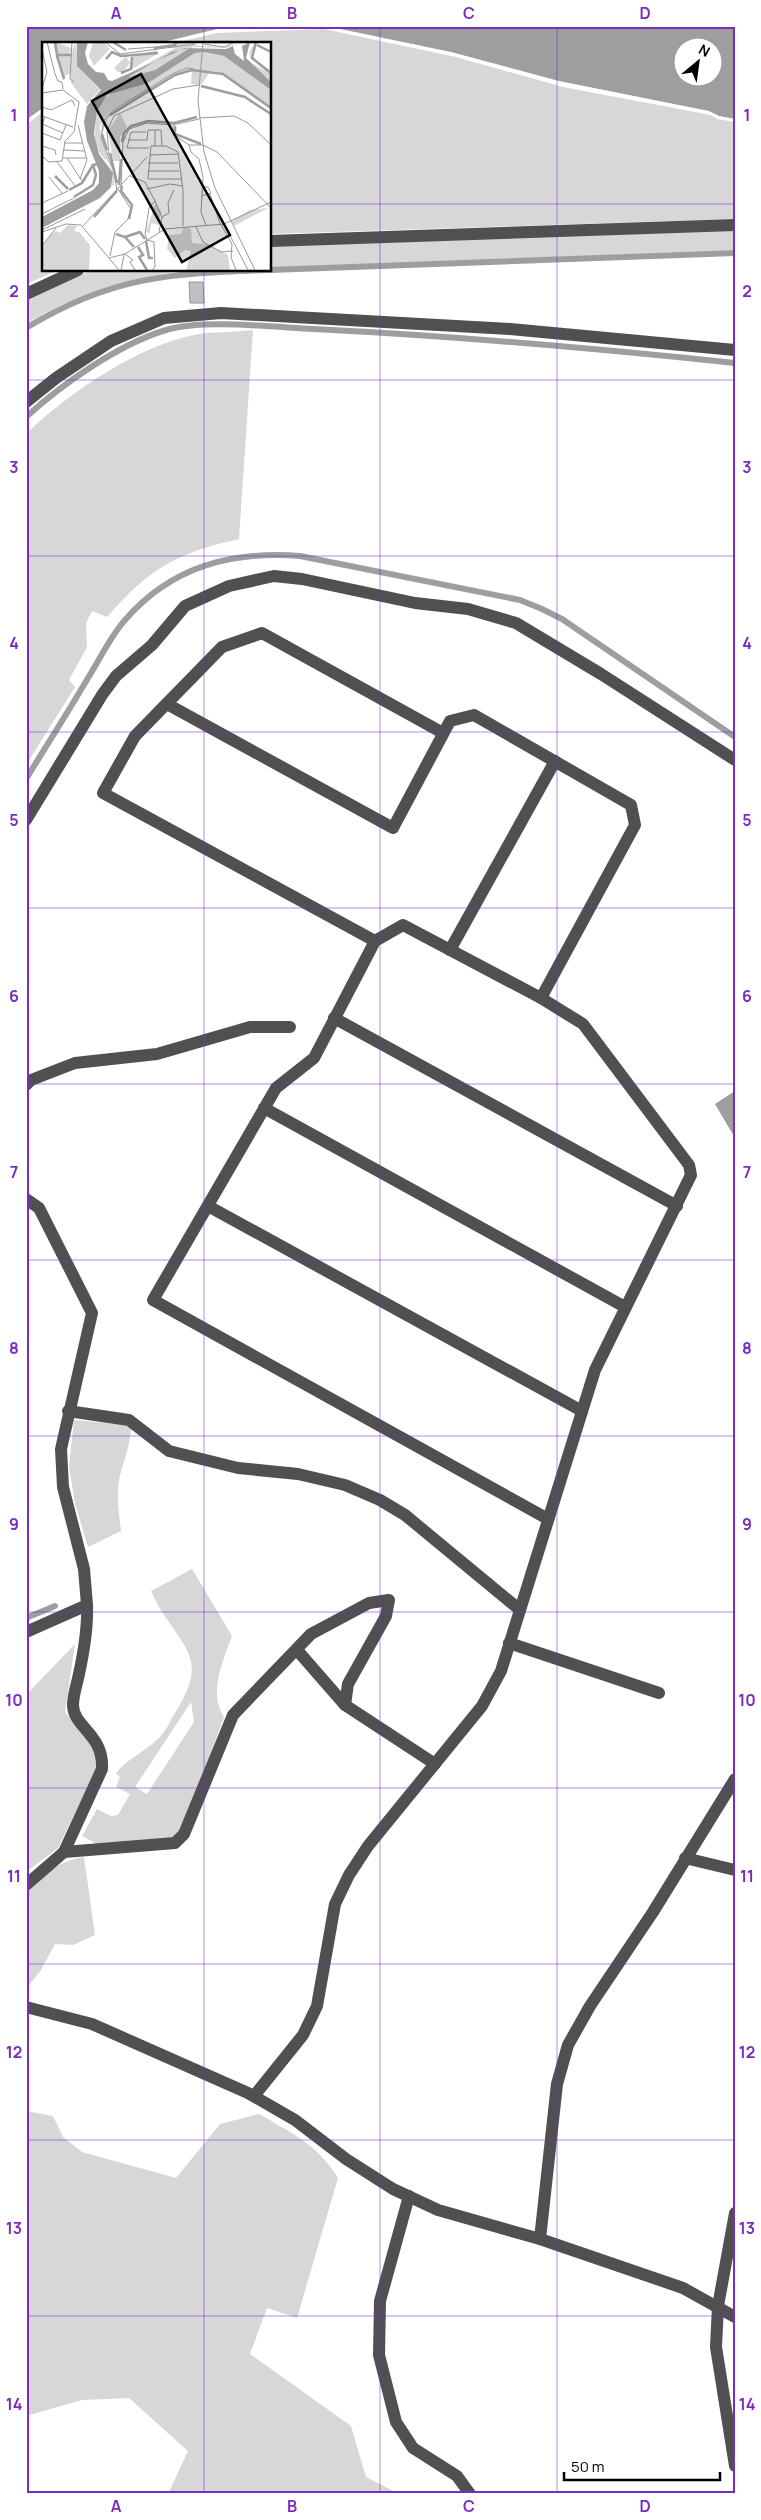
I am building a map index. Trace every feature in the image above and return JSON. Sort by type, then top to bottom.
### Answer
[{"type":"street","points":[[271,241],[735,225]]},
{"type":"street","points":[[26,294],[76,271]]},
{"type":"street","points":[[26,402],[56,378],[112,341],[164,318],[221,313],[510,329],[735,350]]},
{"type":"street","points":[[26,820],[102,695],[116,676],[152,645],[185,606],[229,586],[274,576],[302,579],[415,604],[468,609],[516,623],[609,679],[735,760]]},
{"type":"street","points":[[375,940],[103,793],[135,736],[222,647],[262,633],[443,732]]},
{"type":"street","points":[[167,704],[393,828],[450,721],[474,715],[631,805],[635,825],[541,998]]},
{"type":"street","points":[[450,950],[555,762]]},
{"type":"street","points":[[254,2096],[303,2035],[317,2006],[336,1904],[349,1875],[368,1846],[482,1706],[501,1671],[595,1370],[691,1175],[689,1165],[583,1024],[541,998],[402,925],[375,940],[314,1058],[276,1088],[153,1300],[548,1519]]},
{"type":"street","points":[[334,1018],[677,1206]]},
{"type":"street","points":[[26,1085],[31,1080],[75,1063],[157,1054],[250,1027],[290,1027]]},
{"type":"street","points":[[264,1108],[625,1307]]},
{"type":"street","points":[[26,1199],[39,1208],[92,1312],[61,1449],[63,1487],[84,1569],[87,1605],[88,1633],[73,1706],[78,1720],[97,1742],[102,1757],[102,1769],[64,1852],[26,1885]]},
{"type":"street","points":[[208,1206],[582,1411]]},
{"type":"street","points":[[68,1412],[129,1420],[169,1451],[238,1468],[298,1474],[345,1486],[380,1500],[405,1515],[520,1610]]},
{"type":"street","points":[[64,1852],[175,1843],[184,1834],[233,1715],[298,1650],[311,1634],[369,1603],[389,1600],[386,1616],[348,1684],[345,1705]]},
{"type":"street","points":[[26,1632],[87,1605]]},
{"type":"street","points":[[509,1643],[659,1693]]},
{"type":"street","points":[[298,1650],[345,1705],[435,1764]]},
{"type":"street","points":[[540,2239],[557,2084],[568,2045],[590,2006],[653,1912],[735,1779]]},
{"type":"street","points":[[685,1858],[735,1870]]},
{"type":"street","points":[[26,2007],[92,2024],[254,2096],[295,2120],[346,2159],[377,2179],[438,2210],[540,2239],[683,2288],[735,2317]]},
{"type":"street","points":[[409,2196],[380,2301],[379,2356],[396,2422],[413,2448],[457,2476],[470,2494]]},
{"type":"street","points":[[735,2213],[718,2306],[716,2347],[735,2466]]},
{"type":"shaded area","points":[[26,26],[306,26],[217,29],[163,42],[42,42],[42,108],[26,120]]},
{"type":"shaded area","points":[[326,26],[735,26],[735,119],[719,116],[709,111],[559,81],[451,52]]},
{"type":"shaded area","points":[[324,29],[456,57],[563,87],[711,115],[717,119],[735,122],[735,219],[271,234],[271,42],[179,42],[217,33]]},
{"type":"shaded area","points":[[42,113],[42,271],[57,271],[26,284],[26,125]]},
{"type":"shaded area","points":[[735,230],[735,250],[271,268],[271,246]]},
{"type":"shaded area","points":[[90,271],[177,271],[141,278],[82,296],[26,324],[26,300],[47,288]]},
{"type":"shaded area","points":[[253,330],[239,539],[198,550],[166,565],[151,574],[137,586],[107,617],[92,611],[86,623],[87,647],[69,680],[75,687],[26,765],[26,434],[62,402],[106,372],[153,348],[176,339],[199,334]]},
{"type":"shaded area","points":[[735,1091],[735,1138],[715,1104]]},
{"type":"shaded area","points":[[74,1420],[128,1425],[131,1428],[118,1486],[121,1531],[88,1547],[75,1504],[69,1466]]},
{"type":"shaded area","points":[[192,1569],[232,1636],[221,1666],[217,1687],[219,1707],[224,1717],[185,1823],[171,1840],[99,1845],[82,1836],[97,1809],[111,1816],[118,1815],[130,1794],[116,1787],[120,1777],[116,1774],[123,1765],[163,1734],[186,1693],[190,1681],[191,1660],[182,1641],[162,1612],[151,1591]],"holes":[[[191,1702],[194,1722],[147,1794],[135,1787]]]},
{"type":"shaded area","points":[[75,1644],[65,1712],[79,1728],[98,1756],[96,1769],[58,1848],[26,1872],[26,1695]]},
{"type":"shaded area","points":[[84,1857],[95,1935],[73,1945],[55,1944],[41,1970],[26,1989],[26,1893],[59,1865]]},
{"type":"shaded area","points":[[26,2111],[53,2116],[63,2137],[82,2152],[176,2178],[220,2124],[259,2114],[303,2141],[322,2157],[338,2178],[297,2318],[267,2308],[250,2354],[351,2426],[366,2477],[399,2494],[168,2494],[188,2451],[129,2398],[82,2400],[26,2416]]},
{"type":"building","points":[[189,282],[203,282],[204,303],[190,303]]},
{"type":"waterway","points":[[271,270],[735,253]]},
{"type":"waterway","points":[[26,328],[86,297],[115,288],[172,276],[247,271]]},
{"type":"waterway","points":[[26,417],[56,391],[92,366],[129,345],[166,330],[199,325],[218,324],[419,335],[577,347],[735,363]]},
{"type":"waterway","points":[[26,779],[115,634],[125,620],[143,602],[162,587],[183,575],[204,566],[250,556],[300,556],[520,600],[562,619],[735,737]]},
{"type":"waterway","points":[[26,1618],[55,1606]]}]
